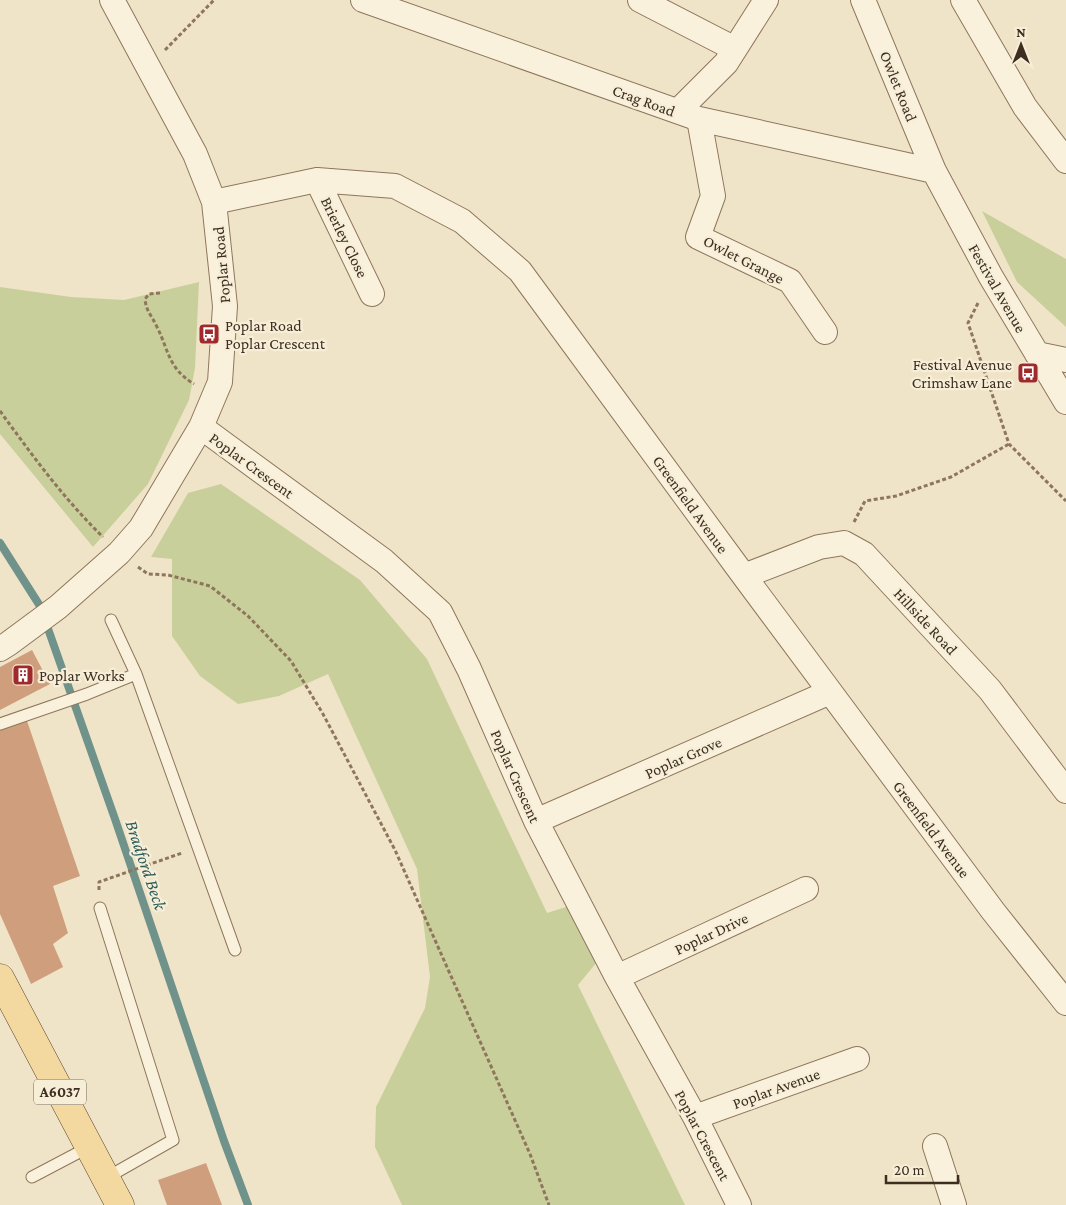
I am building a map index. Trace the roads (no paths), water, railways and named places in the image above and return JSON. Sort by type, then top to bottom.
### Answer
[{"type":"main road","name":"A6037","points":[[0,978],[120,1205]]},
{"type":"street","name":"Poplar Road","points":[[0,649],[58,607],[119,553],[141,528],[201,427],[220,382],[225,306],[214,202],[195,154],[112,0]]},
{"type":"street","name":"Crag Road","points":[[363,0],[689,115],[934,171]]},
{"type":"street","points":[[640,0],[735,49]]},
{"type":"street","points":[[689,115],[726,63],[766,0]]},
{"type":"street","name":"Owlet Road","points":[[863,0],[934,171]]},
{"type":"street","points":[[963,0],[1024,107],[1066,161]]},
{"type":"street","name":"Owlet Grange","points":[[689,115],[713,196],[698,237],[790,281],[825,332]]},
{"type":"street","name":"Festival Avenue","points":[[934,171],[991,277],[1066,402]]},
{"type":"street","name":"Greenfield Avenue","points":[[214,202],[317,180],[394,186],[462,221],[520,271],[993,911],[1066,1002]]},
{"type":"street","name":"Brierley Close","points":[[317,180],[372,294]]},
{"type":"street","points":[[1036,354],[1066,360]]},
{"type":"street","name":"Poplar Crescent","points":[[201,427],[384,561],[440,612],[469,669],[536,821],[617,977],[695,1117],[740,1205]]},
{"type":"street","name":"Hillside Road","points":[[744,576],[819,546],[844,543],[864,554],[990,690],[1066,791]]},
{"type":"street","name":"Poplar Grove","points":[[536,821],[830,692]]},
{"type":"street","name":"Poplar Drive","points":[[617,977],[806,888]]},
{"type":"street","name":"Poplar Avenue","points":[[695,1117],[857,1059]]},
{"type":"street","points":[[934,1146],[954,1205]]},
{"type":"lane","points":[[111,620],[136,674],[235,950]]},
{"type":"lane","points":[[0,724],[87,694],[136,674]]},
{"type":"lane","points":[[100,908],[172,1140],[106,1178]]},
{"type":"lane","points":[[32,1177],[90,1147]]},
{"type":"waterway","name":"Bradford Beck","points":[[0,543],[40,606],[115,819],[224,1141],[248,1205]]},
{"type":"place","name":"Poplar Road Poplar Crescent","points":[[209,334]]},
{"type":"place","name":"Festival Avenue Crimshaw Lane","points":[[1028,373]]},
{"type":"place","name":"Poplar Works","points":[[23,675]]}]
